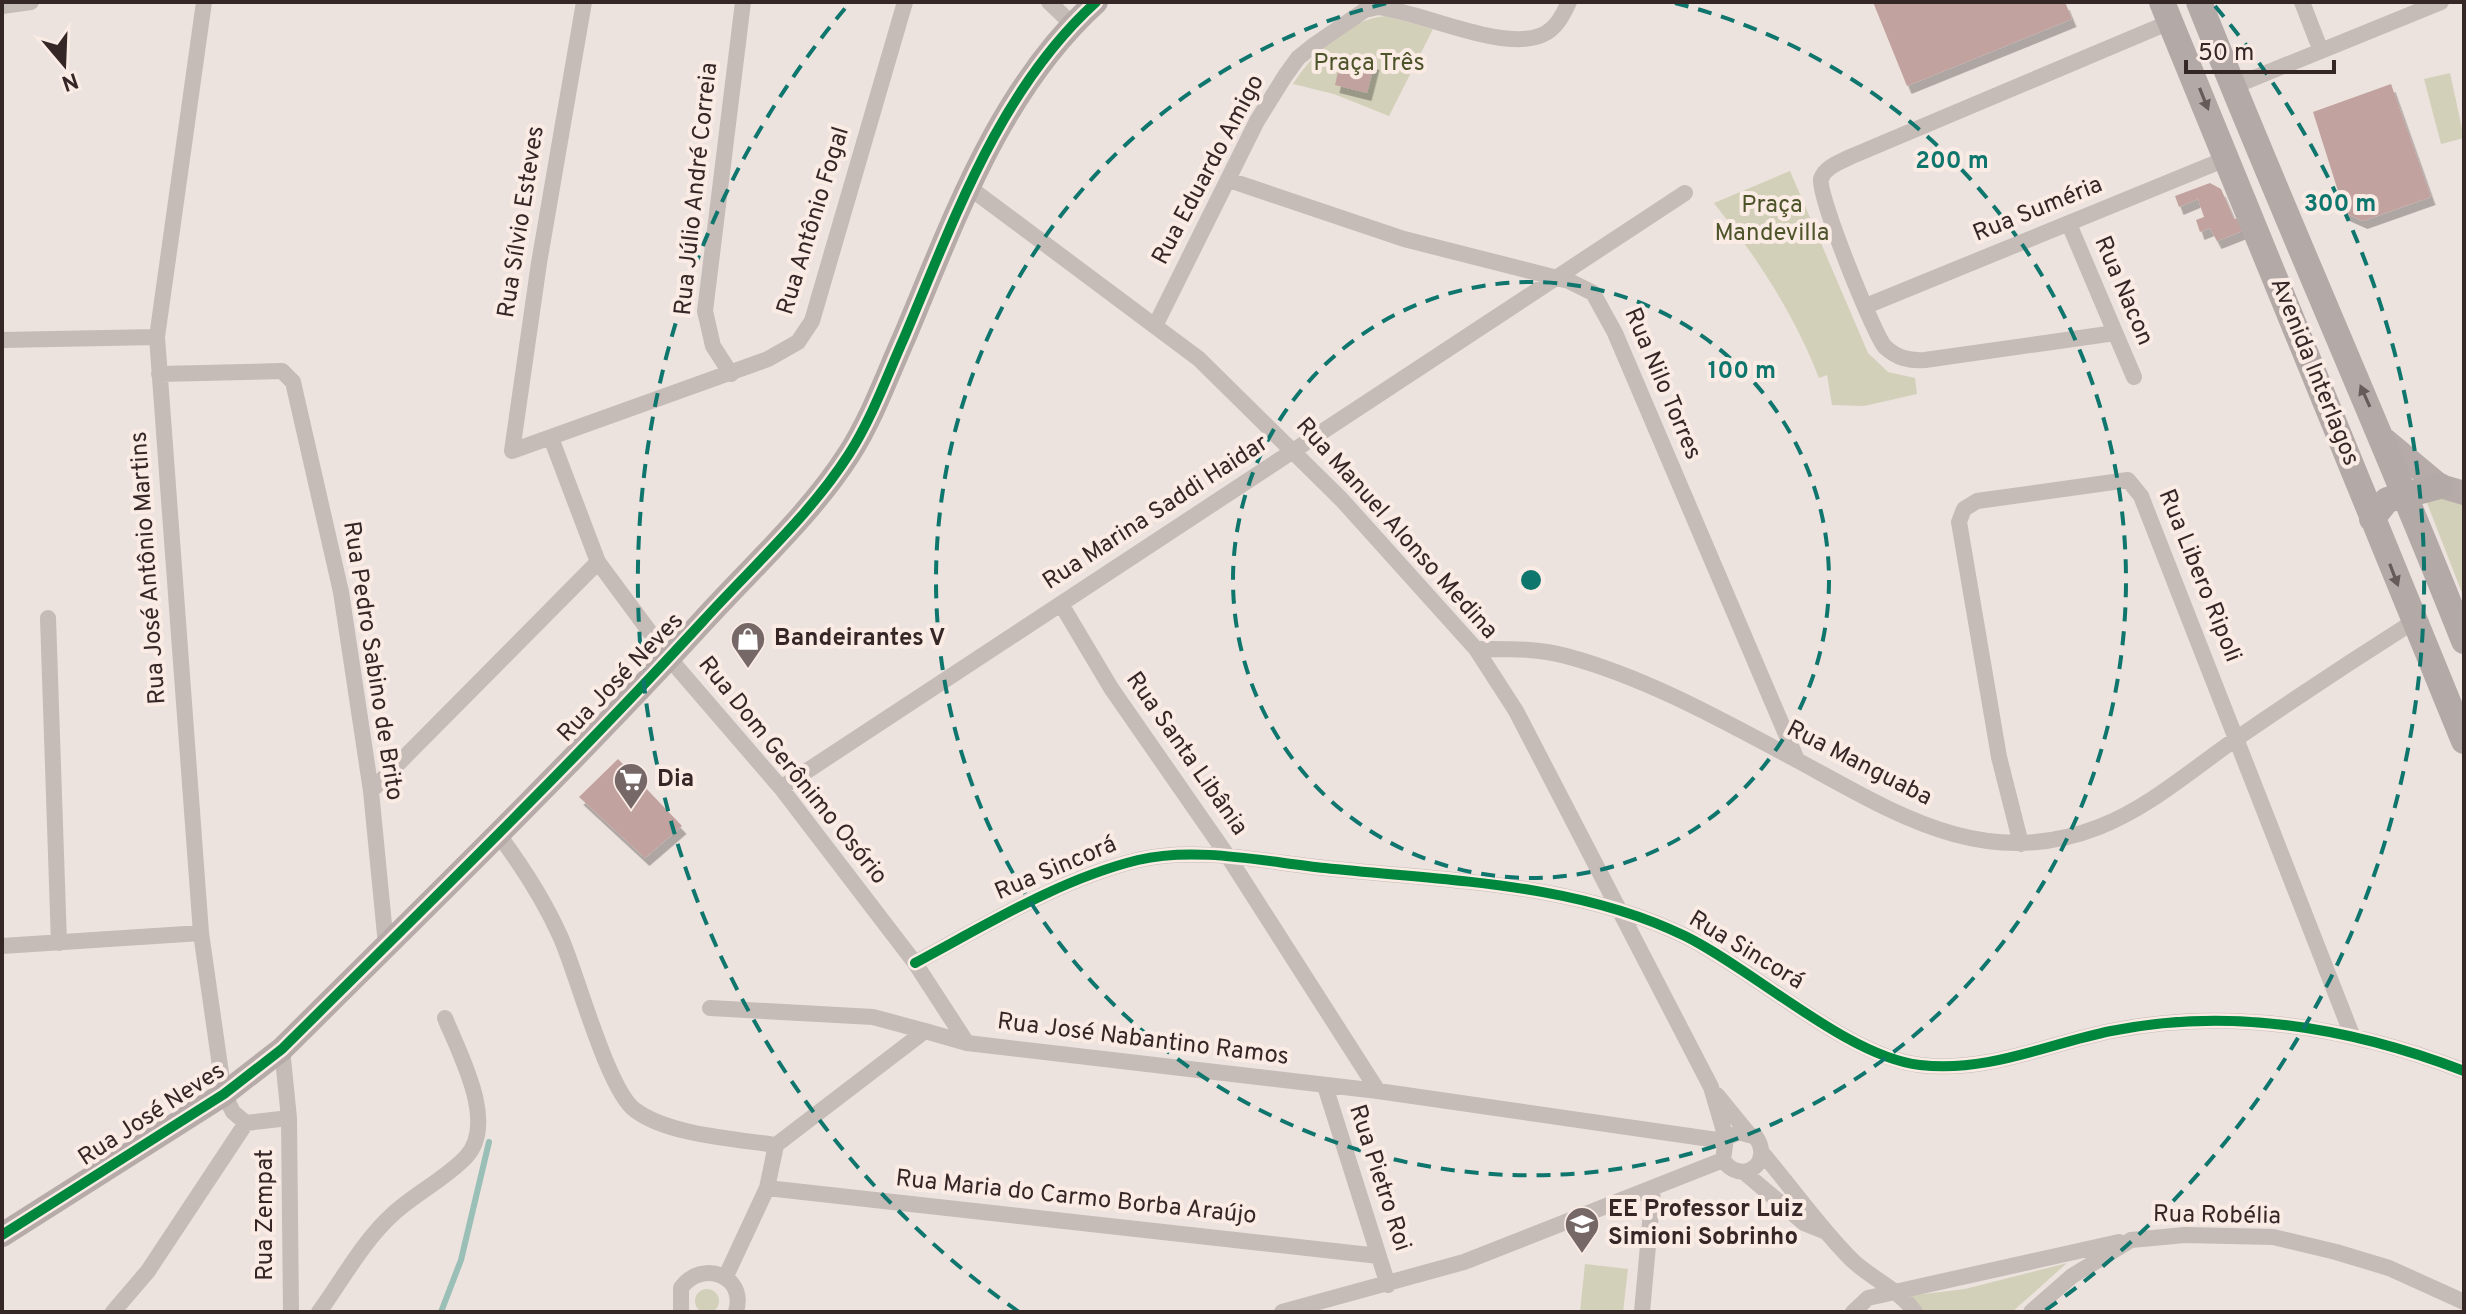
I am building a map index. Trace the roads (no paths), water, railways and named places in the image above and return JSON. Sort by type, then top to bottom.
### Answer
[{"type":"main road","name":"Avenida Interlagos","points":[[2199,2],[2232,87],[2385,440],[2464,641]]},
{"type":"main road","name":"Avenida Interlagos","points":[[2166,12],[2464,741]]},
{"type":"main road","points":[[2372,519],[2387,500],[2406,494],[2452,490]]},
{"type":"street","points":[[2,6],[31,2]]},
{"type":"street","name":"Rua José Antônio Martins","points":[[204,2],[157,337],[201,933],[224,1094],[233,1112],[246,1123]]},
{"type":"street","name":"Rua Sílvio Esteves","points":[[512,451],[539,263],[584,2]]},
{"type":"street","name":"Rua Júlio André Correia","points":[[731,374],[713,346],[705,311],[743,2]]},
{"type":"street","name":"Rua Antônio Fogal","points":[[512,451],[731,374],[786,351],[798,342],[812,321],[905,2]]},
{"type":"street","points":[[1049,2],[1072,24]]},
{"type":"street","name":"Rua José Neves","points":[[2,1235],[224,1094],[282,1049],[669,658],[825,489],[851,452],[970,188],[1027,79],[1072,24],[1096,2]]},
{"type":"street","name":"Rua Eduardo Amigo","points":[[1156,324],[1257,121],[1298,58],[1365,10],[1382,7],[1514,38],[1534,37],[1550,30],[1569,2]]},
{"type":"street","points":[[2302,2],[2321,51]]},
{"type":"street","points":[[2232,87],[2441,2]]},
{"type":"street","points":[[2115,333],[1905,359],[1880,341],[1820,186],[1825,172],[1850,157],[2166,12]]},
{"type":"street","name":"Rua Suméria","points":[[1866,306],[2228,158]]},
{"type":"street","name":"Rua Nilo Torres","points":[[1229,180],[1404,239],[1556,278],[1593,293],[1603,306],[1797,760]]},
{"type":"street","name":"Rua Manuel Alonso Medina","points":[[970,188],[1199,359],[1294,451],[1476,649],[1516,711],[1711,1087],[1748,1133],[1756,1137],[1763,1154],[1824,1231],[1856,1263],[1897,1293],[1915,1312]]},
{"type":"street","name":"Rua Marina Saddi Haidar","points":[[781,788],[1685,193]]},
{"type":"street","name":"Rua Nacon","points":[[2069,224],[2134,377]]},
{"type":"street","points":[[2,340],[157,337]]},
{"type":"street","name":"Rua Pedro Sabino de Brito","points":[[159,374],[282,371],[293,382],[341,592],[371,791],[386,945]]},
{"type":"street","name":"Rua Dom Gerônimo Osório","points":[[551,438],[598,562],[669,658],[781,788],[915,963],[967,1043]]},
{"type":"street","points":[[2385,440],[2452,490]]},
{"type":"street","name":"Rua Libero Ripoli","points":[[2021,844],[1999,757],[1959,522],[1969,505],[2112,480],[2133,482],[2192,621],[2352,1035]]},
{"type":"street","points":[[371,791],[598,562]]},
{"type":"street","name":"Rua Santa Libânia","points":[[1061,604],[1111,688],[1229,858],[1378,1091]]},
{"type":"street","points":[[48,618],[59,943]]},
{"type":"street","name":"Rua Manguaba","points":[[1476,649],[1543,651],[1596,665],[1797,760],[1905,818],[1946,834],[2000,844],[2021,844],[2055,840],[2126,816],[2237,738],[2413,622]]},
{"type":"street","points":[[498,834],[561,938],[617,1085],[633,1109],[668,1125],[776,1145]]},
{"type":"street","name":"Rua Sincorá","points":[[915,963],[1030,903],[1104,871],[1140,860],[1173,855],[1229,858],[1541,892],[1616,908],[1697,942],[1873,1052],[1917,1065],[1985,1065],[2113,1031],[2186,1021],[2256,1022],[2352,1035],[2464,1071]]},
{"type":"street","points":[[2,946],[201,933]]},
{"type":"street","name":"Rua José Nabantino Ramos","points":[[710,1008],[873,1017],[967,1043],[1378,1091],[1683,1133],[1723,1148]]},
{"type":"street","points":[[319,1312],[372,1236],[394,1213],[472,1150],[478,1127],[475,1093],[445,1018]]},
{"type":"street","points":[[726,1276],[767,1188],[776,1145],[925,1031]]},
{"type":"street","name":"Rua Zempat","points":[[282,1049],[289,1118],[291,1312]]},
{"type":"street","name":"Rua Pietro Roi","points":[[1325,1086],[1388,1285]]},
{"type":"street","name":"Rua Manuel Alonso Medina","points":[[1711,1087],[1723,1148],[1740,1173],[1804,1223],[1824,1231]]},
{"type":"street","points":[[113,1312],[148,1271],[246,1123],[289,1118]]},
{"type":"street","points":[[1282,1312],[1464,1262],[1653,1190],[1679,1178],[1723,1148],[1734,1133],[1748,1133]]},
{"type":"street","points":[[1679,1178],[1740,1173],[1760,1163],[1763,1154]]},
{"type":"street","name":"Rua Maria do Carmo Borba Araújo","points":[[767,1188],[1379,1256]]},
{"type":"street","points":[[1642,1312],[1653,1190]]},
{"type":"street","name":"Rua Robélia","points":[[2031,1312],[2072,1276],[2131,1240],[2185,1235],[2273,1237],[2389,1268],[2464,1302]]},
{"type":"street","points":[[1853,1312],[1868,1298],[2131,1240]]},
{"type":"street","points":[[679,1311],[681,1288],[696,1274],[716,1272],[726,1276],[738,1293],[736,1312]]},
{"type":"waterway","points":[[441,1312],[461,1260],[489,1142]]},
{"type":"place","name":"Bandeirantes V","points":[[748,670]]},
{"type":"place","name":"Dia","points":[[631,811]]},
{"type":"place","name":"EE Professor Luiz Simioni Sobrinho","points":[[1582,1255]]},
{"type":"park label","name":"Praça Três","points":[[1369,64]]},
{"type":"park label","name":"Praça Mandevilla","points":[[1772,220]]}]
